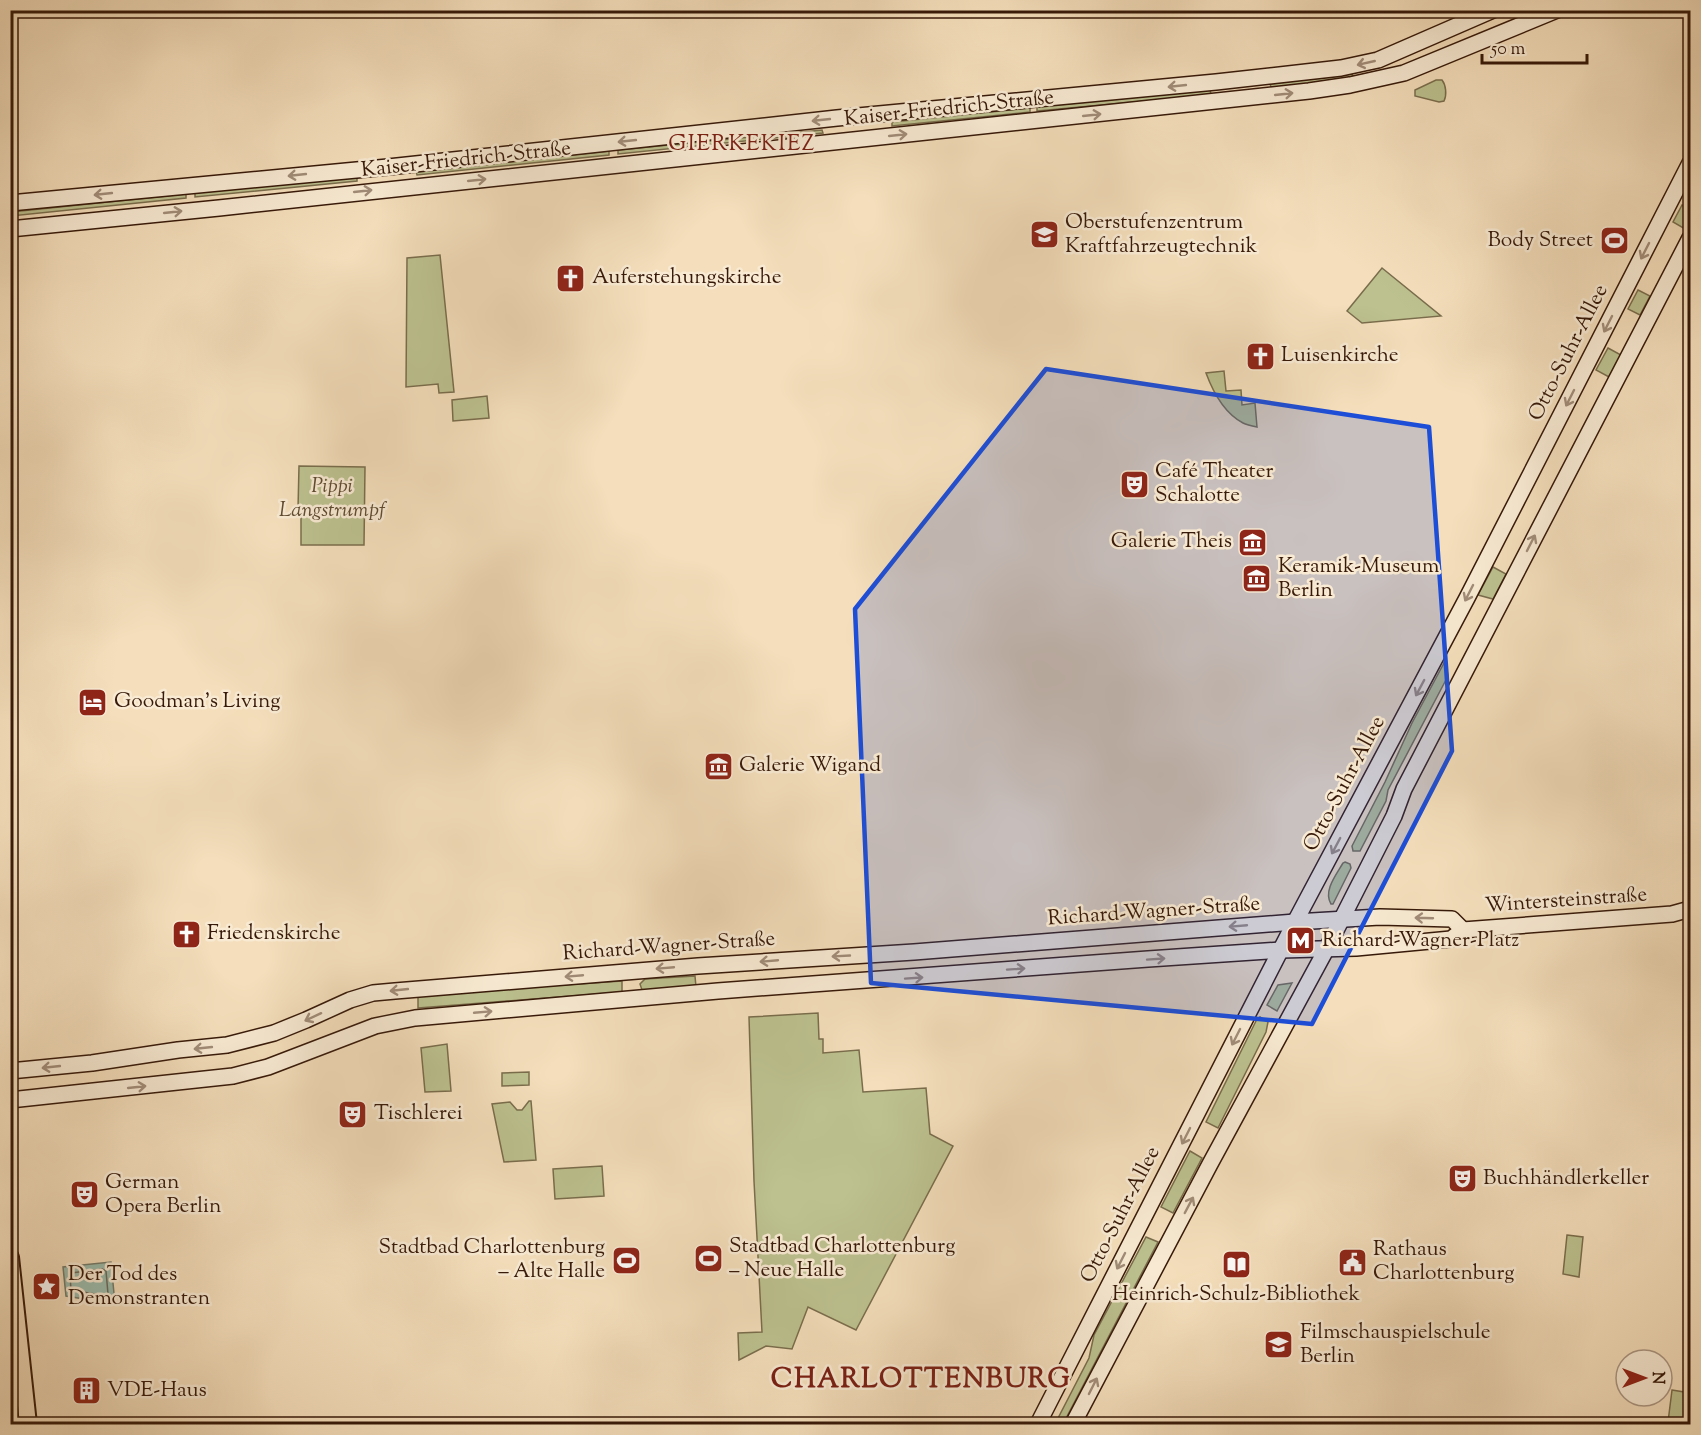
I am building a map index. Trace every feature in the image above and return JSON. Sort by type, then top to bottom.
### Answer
[{"type":"main road","name":"Kaiser-Friedrich-Straße","points":[[10,203],[388,167],[837,118],[1341,68],[1378,60],[1493,10]]},
{"type":"main road","name":"Kaiser-Friedrich-Straße","points":[[10,228],[219,208],[1309,91],[1377,80],[1404,73],[1557,10]]},
{"type":"main road","name":"Otto-Suhr-Allee","points":[[1038,1425],[1295,922],[1462,608],[1690,163]]},
{"type":"main road","points":[[1073,1425],[1327,948],[1394,816],[1404,789],[1690,238]]},
{"type":"main road","name":"Wintersteinstraße","points":[[1327,948],[1356,948],[1451,939],[1463,930],[1672,914],[1690,909]]},
{"type":"main road","name":"Wintersteinstraße","points":[[1672,914],[1690,917]]},
{"type":"main road","name":"Wintersteinstraße","points":[[1341,920],[1380,917],[1452,919],[1463,930]]},
{"type":"main road","name":"Richard-Wagner-Straße","points":[[10,1071],[92,1063],[227,1045],[274,1033],[350,1000],[384,992],[698,966],[892,954],[1341,920]]},
{"type":"main road","points":[[10,1100],[233,1076],[268,1067],[375,1026],[415,1018],[708,992],[1327,948]]},
{"type":"main road","points":[[10,1257],[28,1425]]},
{"type":"highlighted area","points":[[1046,369],[1429,427],[1452,751],[1312,1024],[871,983],[855,609]]},
{"type":"green space","points":[[1352,74],[1352,78],[1273,88],[1270,84]]},
{"type":"green space","points":[[1436,80],[1442,80],[1444,85],[1446,93],[1444,101],[1439,102],[1415,96],[1415,90]]},
{"type":"green space","points":[[1210,90],[1209,95],[1037,111],[1037,107]]},
{"type":"green space","points":[[1030,108],[1030,112],[892,126],[892,122]]},
{"type":"green space","points":[[822,130],[823,133],[618,154],[618,150]]},
{"type":"green space","points":[[609,151],[609,155],[417,175],[416,171]]},
{"type":"green space","points":[[357,177],[357,181],[195,197],[195,193]]},
{"type":"green space","points":[[186,194],[186,198],[11,216],[11,212]]},
{"type":"green space","points":[[1682,205],[1690,210],[1685,229],[1673,222]]},
{"type":"green space","points":[[440,255],[454,392],[439,393],[438,384],[406,387],[407,258]]},
{"type":"green space","points":[[1382,268],[1441,316],[1362,323],[1347,311]]},
{"type":"green space","points":[[1638,290],[1650,296],[1640,315],[1628,309]]},
{"type":"green space","points":[[1608,348],[1621,355],[1609,377],[1596,370]]},
{"type":"green space","points":[[1224,371],[1226,391],[1241,390],[1242,405],[1255,403],[1257,427],[1236,419],[1216,395],[1206,373]]},
{"type":"green space","points":[[487,396],[489,418],[453,421],[452,400]]},
{"type":"green space","name":"Pippi Langstrumpf","points":[[299,466],[365,467],[364,545],[301,545],[301,510],[298,509]]},
{"type":"green space","points":[[1493,567],[1506,574],[1493,599],[1478,595]]},
{"type":"green space","points":[[1444,663],[1448,676],[1388,790],[1386,801],[1360,851],[1353,851],[1352,846]]},
{"type":"green space","points":[[1345,862],[1350,864],[1351,868],[1331,904],[1329,888]]},
{"type":"green space","points":[[695,976],[696,987],[645,991],[642,990],[640,984],[645,979]]},
{"type":"green space","points":[[622,981],[622,992],[418,1008],[418,995]]},
{"type":"green space","points":[[1292,983],[1277,1011],[1267,1005],[1278,985]]},
{"type":"green space","points":[[818,1013],[819,1039],[823,1039],[823,1053],[859,1050],[863,1092],[926,1088],[930,1134],[953,1146],[856,1330],[808,1307],[792,1349],[766,1346],[739,1360],[738,1333],[762,1332],[749,1017]]},
{"type":"green space","points":[[1260,1017],[1268,1022],[1266,1032],[1218,1128],[1206,1122]]},
{"type":"green space","points":[[447,1044],[451,1091],[425,1092],[421,1048]]},
{"type":"green space","points":[[529,1072],[529,1085],[502,1086],[502,1073]]},
{"type":"green space","points":[[531,1101],[536,1160],[504,1162],[492,1104],[510,1102],[517,1110],[522,1110]]},
{"type":"green space","points":[[1190,1151],[1202,1158],[1173,1213],[1161,1207]]},
{"type":"green space","points":[[602,1166],[604,1196],[555,1199],[553,1169]]},
{"type":"green space","points":[[1567,1235],[1583,1237],[1579,1277],[1563,1274]]},
{"type":"green space","points":[[1146,1237],[1158,1242],[1063,1424],[1055,1424],[1089,1358],[1094,1335]]},
{"type":"green space","points":[[1674,1390],[1690,1393],[1690,1424],[1668,1422],[1670,1408],[1674,1408]]},
{"type":"water","points":[[111,1262],[115,1304],[66,1296],[63,1267]]},
{"type":"place","name":"Oberstufenzentrum Kraftfahrzeugtechnik","points":[[1044,235]]},
{"type":"place","name":"Body Street","points":[[1614,241]]},
{"type":"place","name":"Auferstehungskirche","points":[[571,278]]},
{"type":"place","name":"Luisenkirche","points":[[1260,356]]},
{"type":"place","name":"Café Theater Schalotte","points":[[1134,484]]},
{"type":"place","name":"Galerie Theis","points":[[1253,542]]},
{"type":"place","name":"Keramik-Museum Berlin","points":[[1257,579]]},
{"type":"place","name":"Goodman's Living","points":[[93,702]]},
{"type":"place","name":"Galerie Wigand","points":[[718,766]]},
{"type":"place","name":"Friedenskirche","points":[[186,934]]},
{"type":"place","name":"Richard-Wagner-Platz","points":[[1301,941]]},
{"type":"place","name":"Tischlerei","points":[[353,1114]]},
{"type":"place","name":"Buchhändlerkeller","points":[[1462,1179]]},
{"type":"place","name":"German Opera Berlin","points":[[84,1195]]},
{"type":"place","name":"Stadtbad Charlottenburg – Neue Halle","points":[[708,1259]]},
{"type":"place","name":"Stadtbad Charlottenburg – Alte Halle","points":[[626,1260]]},
{"type":"place","name":"Rathaus Charlottenburg","points":[[1352,1262]]},
{"type":"place","name":"Heinrich-Schulz-Bibliothek","points":[[1236,1264]]},
{"type":"place","name":"Der Tod des Demonstranten","points":[[47,1287]]},
{"type":"place","name":"Filmschauspielschule Berlin","points":[[1279,1345]]},
{"type":"place","name":"VDE-Haus","points":[[86,1391]]},
{"type":"district","name":"GIERKEKIEZ","points":[[742,145]]},
{"type":"district","name":"CHARLOTTENBURG","points":[[921,1380]]}]
